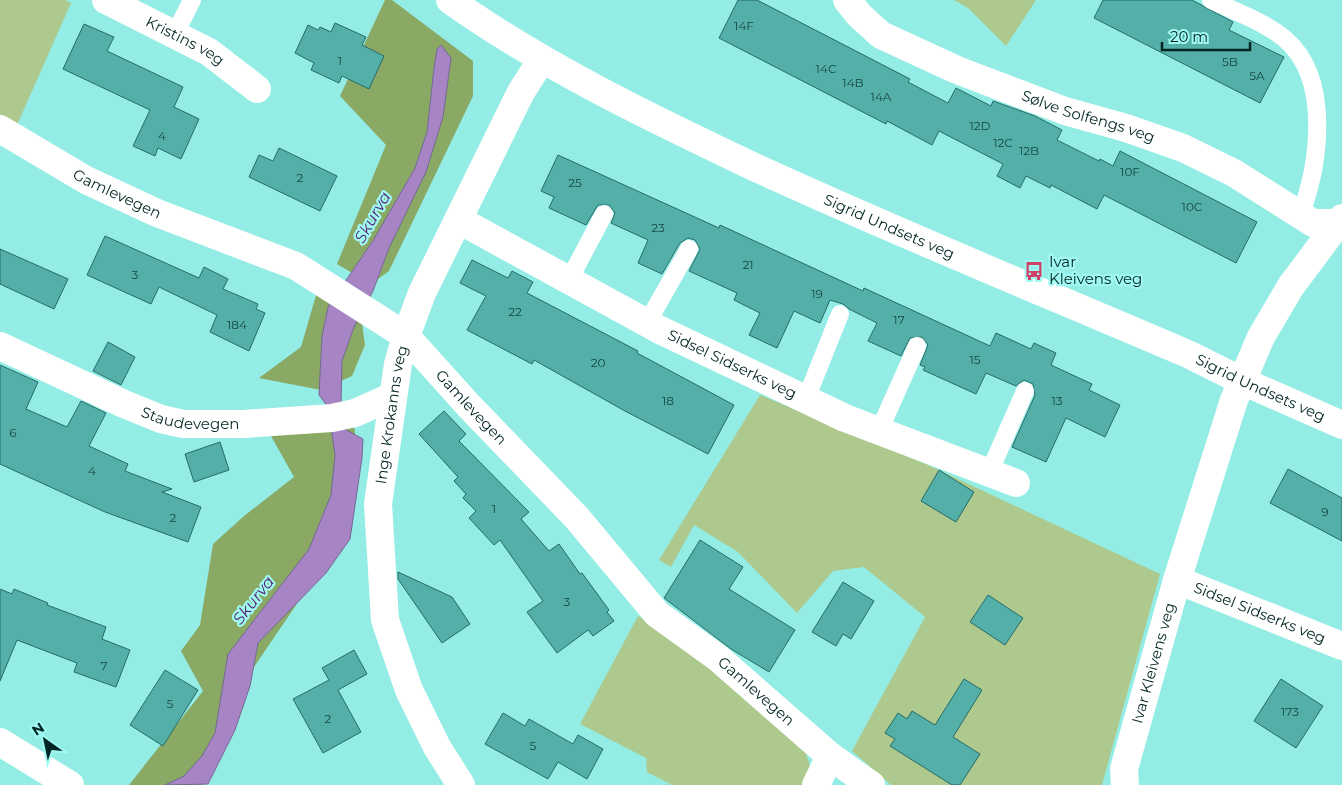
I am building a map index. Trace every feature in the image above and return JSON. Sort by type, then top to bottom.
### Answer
[{"type":"street","name":"Kristins veg","points":[[106,0],[209,52],[257,89]]},
{"type":"street","name":"Sigrid Undsets veg","points":[[450,0],[542,59],[674,129],[815,195],[1190,355],[1242,381],[1342,425]]},
{"type":"street","name":"Sølve Solfengs veg","points":[[847,0],[859,15],[881,35],[957,70],[1065,111],[1126,128],[1183,148],[1234,173],[1312,223],[1339,221]]},
{"type":"street","name":"Inge Krokanns veg","points":[[461,785],[437,748],[409,690],[386,620],[378,504],[398,364],[406,336],[422,294],[521,92],[542,59]]},
{"type":"street","name":"Gamlevegen","points":[[0,129],[86,180],[157,213],[296,266],[406,336],[476,413],[577,518],[656,614],[718,658],[830,756],[871,785]]},
{"type":"street","name":"Sidsel Sidserks veg","points":[[459,220],[648,323],[806,399],[879,431],[1016,483]]},
{"type":"street","name":"Ivar Kleivens veg","points":[[1125,785],[1124,769],[1177,580],[1242,381],[1261,336],[1276,311],[1339,221]]},
{"type":"street","name":"Staudevegen","points":[[0,346],[124,404],[161,419],[183,424],[243,424],[332,418],[355,413],[393,396]]},
{"type":"street","name":"Sidsel Sidserks veg","points":[[1177,580],[1342,646]]},
{"type":"street","points":[[0,742],[70,785]]},
{"type":"street","points":[[816,785],[830,756]]},
{"type":"lane","points":[[175,34],[192,0]]},
{"type":"lane","points":[[1211,0],[1266,26],[1286,40],[1303,62],[1312,86],[1318,116],[1317,153],[1309,193],[1300,216]]},
{"type":"lane","points":[[569,280],[604,214]]},
{"type":"lane","points":[[648,323],[689,249]]},
{"type":"lane","points":[[806,399],[840,314]]},
{"type":"lane","points":[[879,431],[917,346]]},
{"type":"lane","points":[[989,473],[1025,391]]},
{"type":"green space","points":[[0,0],[65,0],[71,3],[17,125],[0,114]]},
{"type":"green space","points":[[385,0],[392,0],[473,61],[473,96],[389,271],[371,284],[337,264],[386,145],[340,96]]},
{"type":"green space","points":[[954,0],[1036,0],[1006,46],[968,8]]},
{"type":"green space","points":[[317,292],[361,316],[365,345],[352,376],[321,390],[259,378],[301,347]]},
{"type":"green space","points":[[760,395],[928,465],[1160,574],[1102,785],[891,785],[852,751],[925,617],[864,567],[833,571],[797,613],[738,552],[694,525],[671,567],[659,560]]},
{"type":"green space","points":[[353,421],[355,432],[349,499],[330,555],[233,698],[203,785],[129,785],[203,691],[181,651],[200,625],[213,544],[244,516],[294,477],[271,436]]},
{"type":"green space","points":[[638,616],[690,650],[806,753],[813,776],[808,785],[672,785],[647,772],[646,758],[580,724]]},
{"type":"shaded area","points":[[441,45],[451,58],[443,117],[426,172],[389,248],[373,291],[354,327],[342,361],[341,403],[328,407],[319,395],[322,336],[328,307],[374,239],[415,168],[427,132],[437,49]]},
{"type":"shaded area","points":[[339,426],[363,439],[350,539],[326,573],[258,643],[250,686],[235,730],[208,784],[165,785],[184,776],[202,756],[215,733],[228,654],[309,549],[331,495],[335,455],[331,427]]},
{"type":"building","points":[[738,0],[757,0],[910,79],[908,82],[948,103],[956,88],[991,106],[993,101],[1035,116],[1062,130],[1057,140],[1099,161],[1100,159],[1113,166],[1120,151],[1257,222],[1236,263],[1104,195],[1097,209],[1051,185],[1050,188],[1026,176],[1020,188],[997,176],[1003,164],[939,131],[932,145],[887,121],[886,124],[719,38]]},
{"type":"building","points":[[1103,0],[1192,0],[1233,22],[1229,30],[1284,57],[1260,103],[1094,18]]},
{"type":"building","points":[[335,23],[366,37],[362,45],[384,56],[369,89],[342,76],[339,83],[311,70],[314,63],[295,53],[308,25],[318,30],[320,27],[331,32]]},
{"type":"building","points":[[84,24],[114,37],[107,51],[183,87],[174,107],[199,119],[181,159],[158,148],[155,156],[133,146],[150,110],[63,69]]},
{"type":"building","points":[[279,148],[337,176],[320,211],[249,177],[259,155],[273,161]]},
{"type":"building","points":[[558,155],[719,228],[720,225],[863,291],[864,288],[990,346],[996,333],[1031,349],[1034,343],[1056,353],[1051,365],[1092,384],[1089,390],[1120,405],[1105,437],[1066,418],[1046,462],[1012,447],[1035,395],[1033,384],[1024,380],[1016,386],[986,373],[976,394],[923,370],[925,367],[920,365],[928,345],[922,337],[910,338],[901,356],[868,341],[877,323],[843,304],[830,300],[820,323],[794,311],[777,348],[749,335],[760,313],[734,300],[737,293],[689,271],[700,249],[695,240],[688,238],[680,243],[662,274],[638,263],[648,240],[611,223],[615,213],[609,205],[598,205],[586,225],[549,208],[554,197],[541,191]]},
{"type":"building","points":[[105,236],[199,278],[204,267],[228,279],[223,289],[258,304],[256,309],[265,313],[249,351],[210,332],[217,315],[159,287],[151,304],[87,275]]},
{"type":"building","points":[[0,249],[68,279],[54,309],[0,284]]},
{"type":"building","points":[[472,260],[508,278],[512,271],[533,282],[527,293],[638,351],[637,353],[734,405],[708,454],[625,411],[534,360],[532,364],[467,330],[486,296],[460,283]]},
{"type":"building","points":[[108,342],[135,357],[121,385],[93,371]]},
{"type":"building","points":[[0,365],[38,382],[26,409],[67,427],[81,401],[106,413],[89,446],[128,464],[125,471],[172,489],[162,492],[201,507],[188,542],[105,512],[0,464]]},
{"type":"building","points":[[444,411],[466,434],[459,441],[529,512],[521,519],[549,551],[559,544],[609,610],[607,612],[614,621],[593,636],[588,630],[557,653],[527,612],[543,601],[500,540],[494,545],[469,518],[476,511],[463,498],[466,494],[454,481],[458,477],[419,434]]},
{"type":"building","points":[[220,442],[229,470],[194,482],[185,454]]},
{"type":"building","points":[[1288,469],[1342,498],[1342,541],[1270,503]]},
{"type":"building","points":[[939,470],[974,492],[956,522],[921,501]]},
{"type":"building","points":[[700,540],[743,567],[729,589],[795,630],[769,672],[731,649],[664,598]]},
{"type":"building","points":[[398,572],[452,597],[470,624],[442,643],[398,579]]},
{"type":"building","points":[[843,582],[874,601],[851,639],[843,634],[836,646],[812,632]]},
{"type":"building","points":[[0,589],[12,594],[14,589],[48,603],[47,605],[106,627],[102,639],[130,650],[116,687],[74,672],[77,663],[17,640],[0,681]]},
{"type":"building","points":[[988,595],[1023,618],[1005,645],[970,622]]},
{"type":"building","points":[[354,650],[367,674],[338,690],[361,732],[323,753],[293,699],[329,680],[322,668]]},
{"type":"building","points":[[165,670],[198,690],[163,746],[130,725]]},
{"type":"building","points":[[964,679],[982,690],[953,737],[980,754],[960,785],[952,785],[890,746],[895,739],[885,733],[898,713],[907,719],[912,711],[935,725]]},
{"type":"building","points":[[1281,679],[1323,706],[1296,748],[1254,721]]},
{"type":"building","points":[[503,713],[525,726],[529,719],[573,744],[578,735],[603,749],[587,779],[558,762],[548,779],[485,744]]},
{"type":"place","name":"Ivar Kleivens veg","points":[[1034,271]]},
{"type":"water label","name":"Skurva","points":[[372,217]]},
{"type":"water label","name":"Skurva","points":[[253,600]]}]
